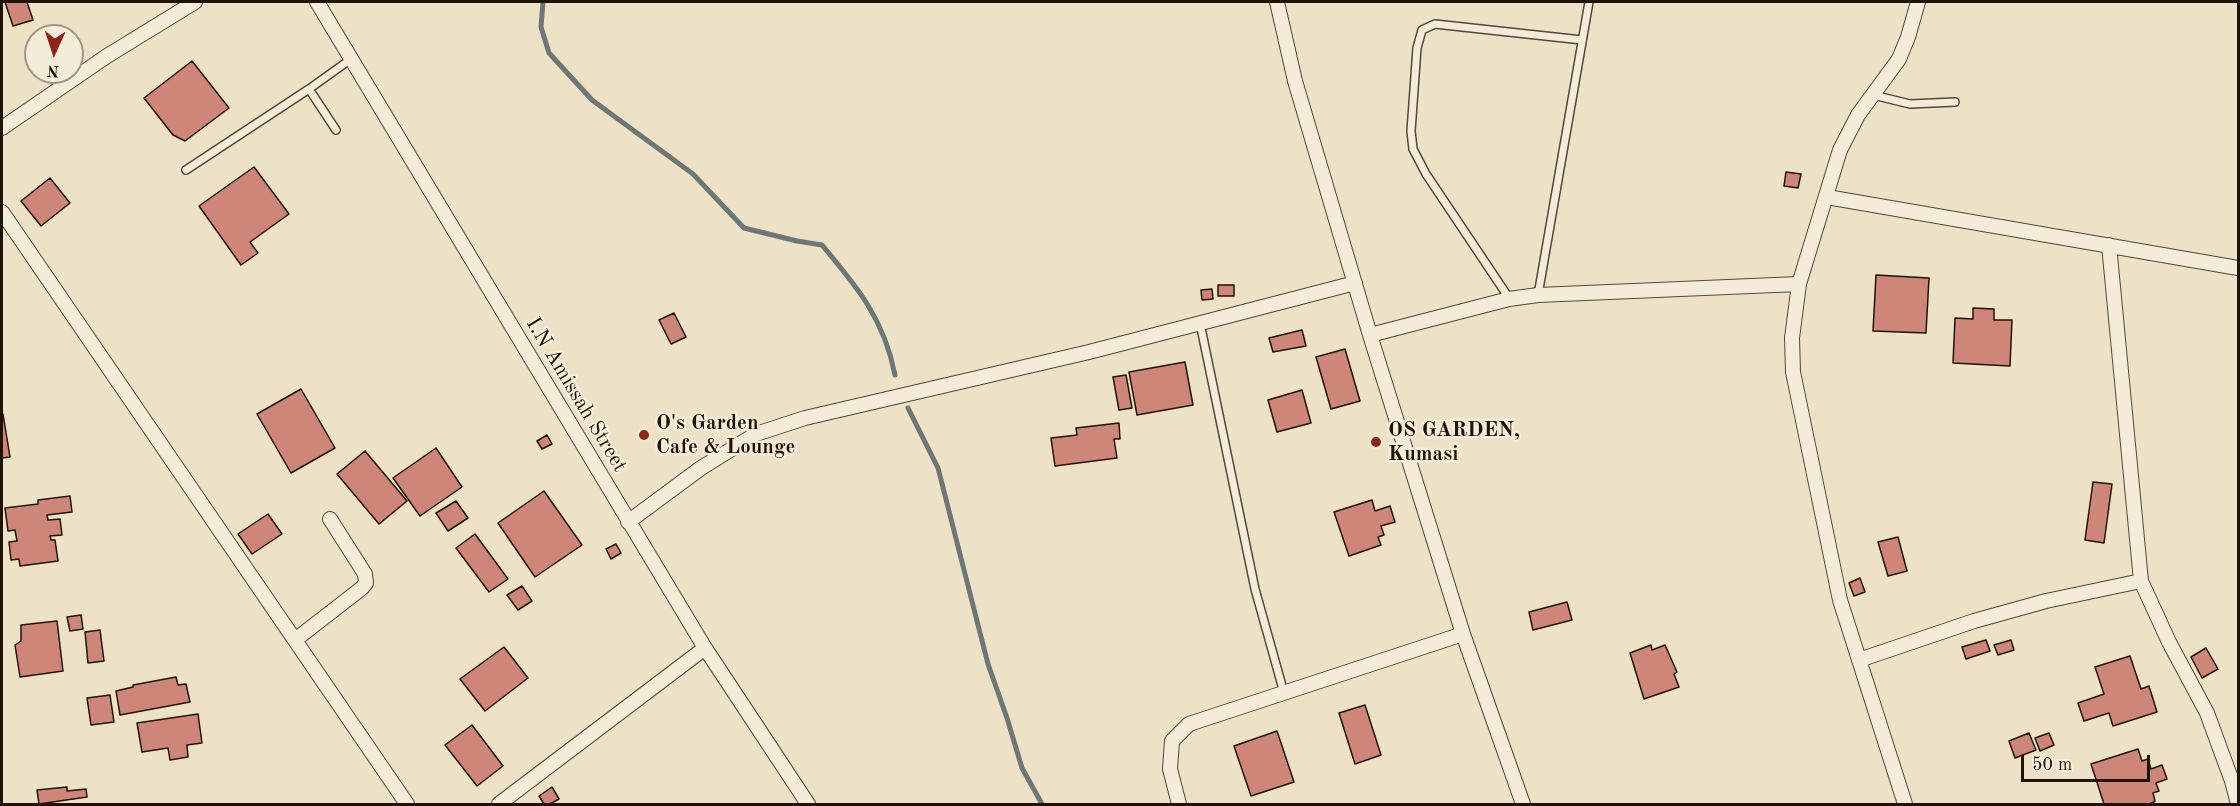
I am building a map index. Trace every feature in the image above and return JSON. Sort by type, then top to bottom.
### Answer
[{"type":"street","points":[[2,128],[106,56],[195,2]]},
{"type":"street","name":"I.N Amissah Street","points":[[317,2],[705,648],[808,804]]},
{"type":"street","points":[[1277,2],[1295,81],[1370,335],[1463,634],[1523,804]]},
{"type":"street","points":[[1905,804],[1840,600],[1793,372],[1792,338],[1799,284],[1840,150],[1858,115],[1899,59],[1918,2]]},
{"type":"street","points":[[1827,197],[2238,268]]},
{"type":"street","points":[[2,212],[407,804]]},
{"type":"street","points":[[2109,245],[2141,581],[2169,642],[2207,713],[2235,780],[2238,804]]},
{"type":"street","points":[[628,522],[701,468],[756,434],[805,418],[1089,352],[1355,283]]},
{"type":"street","points":[[1370,335],[1509,299],[1538,295],[1799,284]]},
{"type":"street","points":[[295,640],[366,583],[365,574],[330,519]]},
{"type":"street","points":[[1859,660],[1974,621],[2036,604],[2141,581]]},
{"type":"street","points":[[1179,804],[1170,769],[1172,741],[1189,724],[1463,634]]},
{"type":"street","points":[[499,804],[705,648]]},
{"type":"lane","points":[[1538,295],[1588,2]]},
{"type":"lane","points":[[1509,299],[1426,174],[1413,150],[1411,131],[1417,48],[1422,30],[1435,24],[1582,40]]},
{"type":"lane","points":[[186,170],[351,59]]},
{"type":"lane","points":[[309,89],[336,130]]},
{"type":"lane","points":[[1873,95],[1910,104],[1955,102]]},
{"type":"lane","points":[[1200,323],[1256,589],[1284,693]]},
{"type":"building","points":[[5,2],[27,2],[33,20],[13,26]]},
{"type":"building","points":[[192,61],[229,108],[185,141],[173,135],[144,98]]},
{"type":"building","points":[[254,167],[289,214],[250,242],[258,253],[241,265],[199,206]]},
{"type":"building","points":[[1786,172],[1801,174],[1798,188],[1784,186]]},
{"type":"building","points":[[50,178],[70,203],[41,226],[21,201]]},
{"type":"building","points":[[1876,275],[1929,278],[1926,333],[1873,331]]},
{"type":"building","points":[[1218,285],[1234,285],[1234,296],[1218,296]]},
{"type":"building","points":[[1212,289],[1213,299],[1202,300],[1201,290]]},
{"type":"building","points":[[1973,308],[1994,309],[1994,320],[2012,320],[2010,366],[1953,363],[1955,318],[1973,319]]},
{"type":"building","points":[[674,313],[686,337],[671,344],[659,320]]},
{"type":"building","points":[[1302,330],[1306,346],[1273,352],[1269,338]]},
{"type":"building","points":[[1345,349],[1360,401],[1331,409],[1316,357]]},
{"type":"building","points":[[1185,362],[1193,405],[1137,415],[1129,372]]},
{"type":"building","points":[[1126,375],[1132,408],[1119,410],[1113,377]]},
{"type":"building","points":[[301,389],[335,448],[291,473],[257,414]]},
{"type":"building","points":[[1302,390],[1311,423],[1277,432],[1268,400]]},
{"type":"building","points":[[2,414],[10,457],[2,458]]},
{"type":"building","points":[[1119,423],[1120,439],[1114,439],[1117,458],[1055,466],[1051,438],[1077,435],[1076,428]]},
{"type":"building","points":[[547,435],[552,444],[542,449],[537,441]]},
{"type":"building","points":[[436,448],[462,487],[420,516],[393,478]]},
{"type":"building","points":[[365,451],[407,501],[379,524],[337,474]]},
{"type":"building","points":[[2093,482],[2112,484],[2104,543],[2085,540]]},
{"type":"building","points":[[544,491],[582,545],[535,577],[498,523]]},
{"type":"building","points":[[70,496],[72,512],[47,515],[48,520],[60,519],[62,535],[50,536],[51,540],[55,540],[58,561],[20,566],[19,559],[11,560],[9,542],[17,541],[15,530],[8,531],[5,508],[38,504],[38,500]]},
{"type":"building","points":[[1372,500],[1375,511],[1390,506],[1395,522],[1381,526],[1384,535],[1378,537],[1381,545],[1349,556],[1334,512]]},
{"type":"building","points":[[456,501],[468,518],[448,531],[436,513]]},
{"type":"building","points":[[268,514],[282,534],[252,554],[238,534]]},
{"type":"building","points":[[475,534],[508,579],[489,592],[456,548]]},
{"type":"building","points":[[1898,537],[1907,571],[1888,576],[1878,542]]},
{"type":"building","points":[[616,544],[621,553],[611,559],[606,549]]},
{"type":"building","points":[[1860,578],[1865,592],[1854,596],[1849,583]]},
{"type":"building","points":[[522,586],[532,601],[518,610],[507,595]]},
{"type":"building","points":[[1567,602],[1572,620],[1533,630],[1529,612]]},
{"type":"building","points":[[81,615],[83,629],[70,631],[67,617]]},
{"type":"building","points":[[57,621],[63,671],[20,677],[15,645],[21,641],[21,625]]},
{"type":"building","points":[[100,630],[104,661],[88,663],[85,632]]},
{"type":"building","points":[[1986,640],[1990,651],[1966,659],[1962,647]]},
{"type":"building","points":[[2011,640],[2014,650],[1998,655],[1994,645]]},
{"type":"building","points":[[1651,645],[1652,650],[1665,645],[1677,672],[1674,674],[1679,687],[1644,699],[1630,653]]},
{"type":"building","points":[[504,647],[528,678],[485,711],[460,679]]},
{"type":"building","points":[[2206,648],[2218,669],[2202,678],[2191,657]]},
{"type":"building","points":[[2130,656],[2141,689],[2149,686],[2157,712],[2113,726],[2109,713],[2084,721],[2078,703],[2104,694],[2095,667]]},
{"type":"building","points":[[176,677],[178,685],[186,684],[190,702],[120,715],[116,691],[133,687],[133,685]]},
{"type":"building","points":[[110,695],[114,722],[91,725],[87,698]]},
{"type":"building","points":[[1365,705],[1381,755],[1355,764],[1339,713]]},
{"type":"building","points":[[198,714],[202,743],[187,745],[188,757],[170,760],[168,748],[142,752],[137,723]]},
{"type":"building","points":[[472,725],[503,766],[477,786],[445,745]]},
{"type":"building","points":[[1277,731],[1294,782],[1251,796],[1234,746]]},
{"type":"building","points":[[2029,733],[2036,750],[2015,758],[2009,741]]},
{"type":"building","points":[[2049,733],[2054,745],[2040,751],[2035,738]]},
{"type":"building","points":[[2138,749],[2142,761],[2148,759],[2151,769],[2162,765],[2167,779],[2156,783],[2159,791],[2153,793],[2155,801],[2150,804],[2104,804],[2091,764]]},
{"type":"building","points":[[67,787],[67,791],[86,789],[87,797],[39,804],[37,790]]},
{"type":"building","points":[[552,787],[559,799],[550,804],[544,804],[539,796]]},
{"type":"waterway","points":[[543,2],[541,27],[549,53],[592,100],[693,174],[744,228],[822,245],[858,290],[877,321],[895,375]]},
{"type":"waterway","points":[[908,408],[938,468],[988,664],[1022,768],[1042,804]]},
{"type":"place","name":"O's Garden Cafe & Lounge","points":[[644,435]]},
{"type":"place","name":"OS GARDEN, Kumasi","points":[[1376,442]]}]
